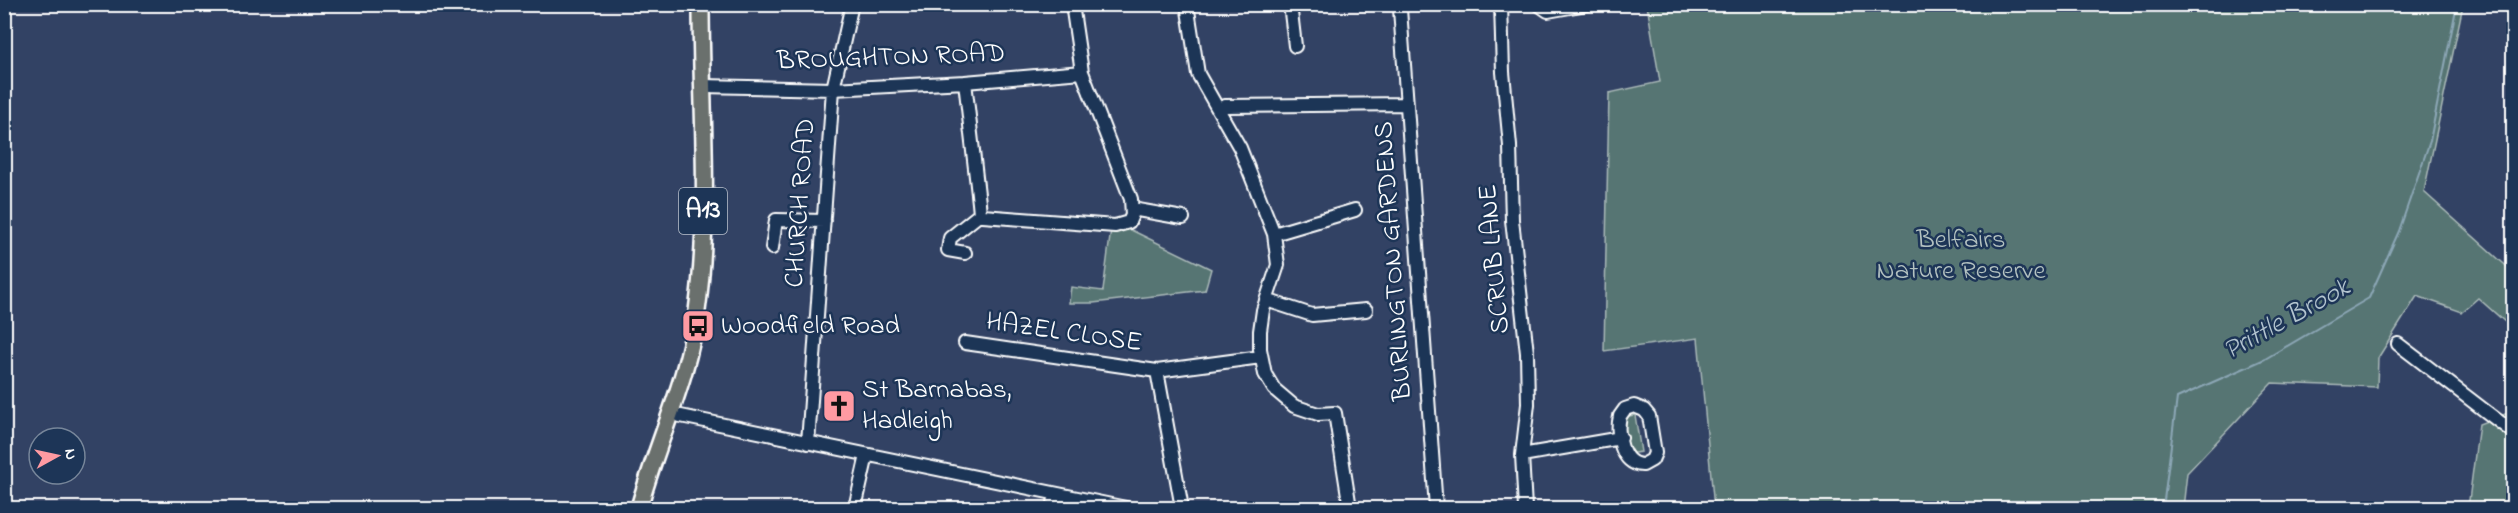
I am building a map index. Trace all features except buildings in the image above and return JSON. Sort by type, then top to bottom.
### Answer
[{"type":"main road","name":"A13","points":[[639,508],[671,414],[690,346],[701,268],[704,188],[701,4]]},
{"type":"street","name":"CHURCH ROAD","points":[[808,443],[833,89],[852,4]]},
{"type":"street","points":[[980,214],[1115,226],[1129,222],[1132,209],[1082,72],[1072,4]]},
{"type":"street","points":[[1187,4],[1195,64],[1203,84],[1246,162],[1274,234],[1278,265],[1266,300],[1260,331],[1261,357],[1269,382],[1286,402],[1310,412],[1335,413],[1350,508]]},
{"type":"street","points":[[1290,4],[1295,46]]},
{"type":"street","name":"SCRUB LANE","points":[[1502,4],[1503,72],[1510,146],[1512,220],[1527,352],[1528,404],[1522,455],[1525,508]]},
{"type":"street","points":[[1538,4],[1548,11],[1587,4]]},
{"type":"street","name":"BURLINGTON GARDENS","points":[[1400,9],[1436,508]]},
{"type":"street","name":"BROUGHTON ROAD","points":[[702,86],[833,89],[965,82],[1082,72]]},
{"type":"street","points":[[965,82],[980,214]]},
{"type":"street","points":[[1218,109],[1225,105],[1407,104]]},
{"type":"street","points":[[1132,209],[1183,218]]},
{"type":"street","points":[[1274,234],[1355,210]]},
{"type":"street","points":[[966,253],[948,250],[950,237],[980,214]]},
{"type":"street","points":[[772,248],[776,220],[824,221]]},
{"type":"street","points":[[1266,300],[1312,315],[1366,310]]},
{"type":"street","name":"HAZEL CLOSE","points":[[964,343],[1157,371],[1261,357]]},
{"type":"street","points":[[2398,344],[2514,433]]},
{"type":"street","points":[[1157,371],[1182,508]]},
{"type":"street","points":[[1634,406],[1644,410],[1649,416],[1654,444],[1655,453],[1652,460],[1643,465],[1631,464],[1626,459],[1621,438],[1619,420],[1622,412],[1634,406]]},
{"type":"street","points":[[671,414],[1126,508]]},
{"type":"street","points":[[1522,455],[1621,438]]},
{"type":"street","points":[[855,508],[867,455]]},
{"type":"street","points":[[1053,508],[1056,494]]},
{"type":"green space","name":"Belfairs Nature Reserve","points":[[1647,5],[2463,5],[2424,192],[2513,272],[2513,329],[2478,298],[2462,312],[2417,296],[2378,358],[2377,387],[2272,383],[2187,473],[2183,508],[1714,508],[1698,338],[1604,351],[1609,93],[1660,82]]},
{"type":"green space","points":[[1127,228],[1211,269],[1205,290],[1093,303],[1069,303],[1071,287],[1103,291],[1111,229]]},
{"type":"green space","points":[[2513,411],[2513,508],[2468,508],[2479,424]]},
{"type":"green space","points":[[1635,415],[1641,452],[1627,454],[1622,417]]},
{"type":"waterway","name":"Prittle Brook","points":[[2163,508],[2177,398],[2265,359],[2369,298],[2399,231],[2430,141],[2457,4]]},
{"type":"place","name":"Woodfield Road","points":[[698,326]]},
{"type":"place","name":"St Barnabas, Hadleigh","points":[[839,406]]}]
